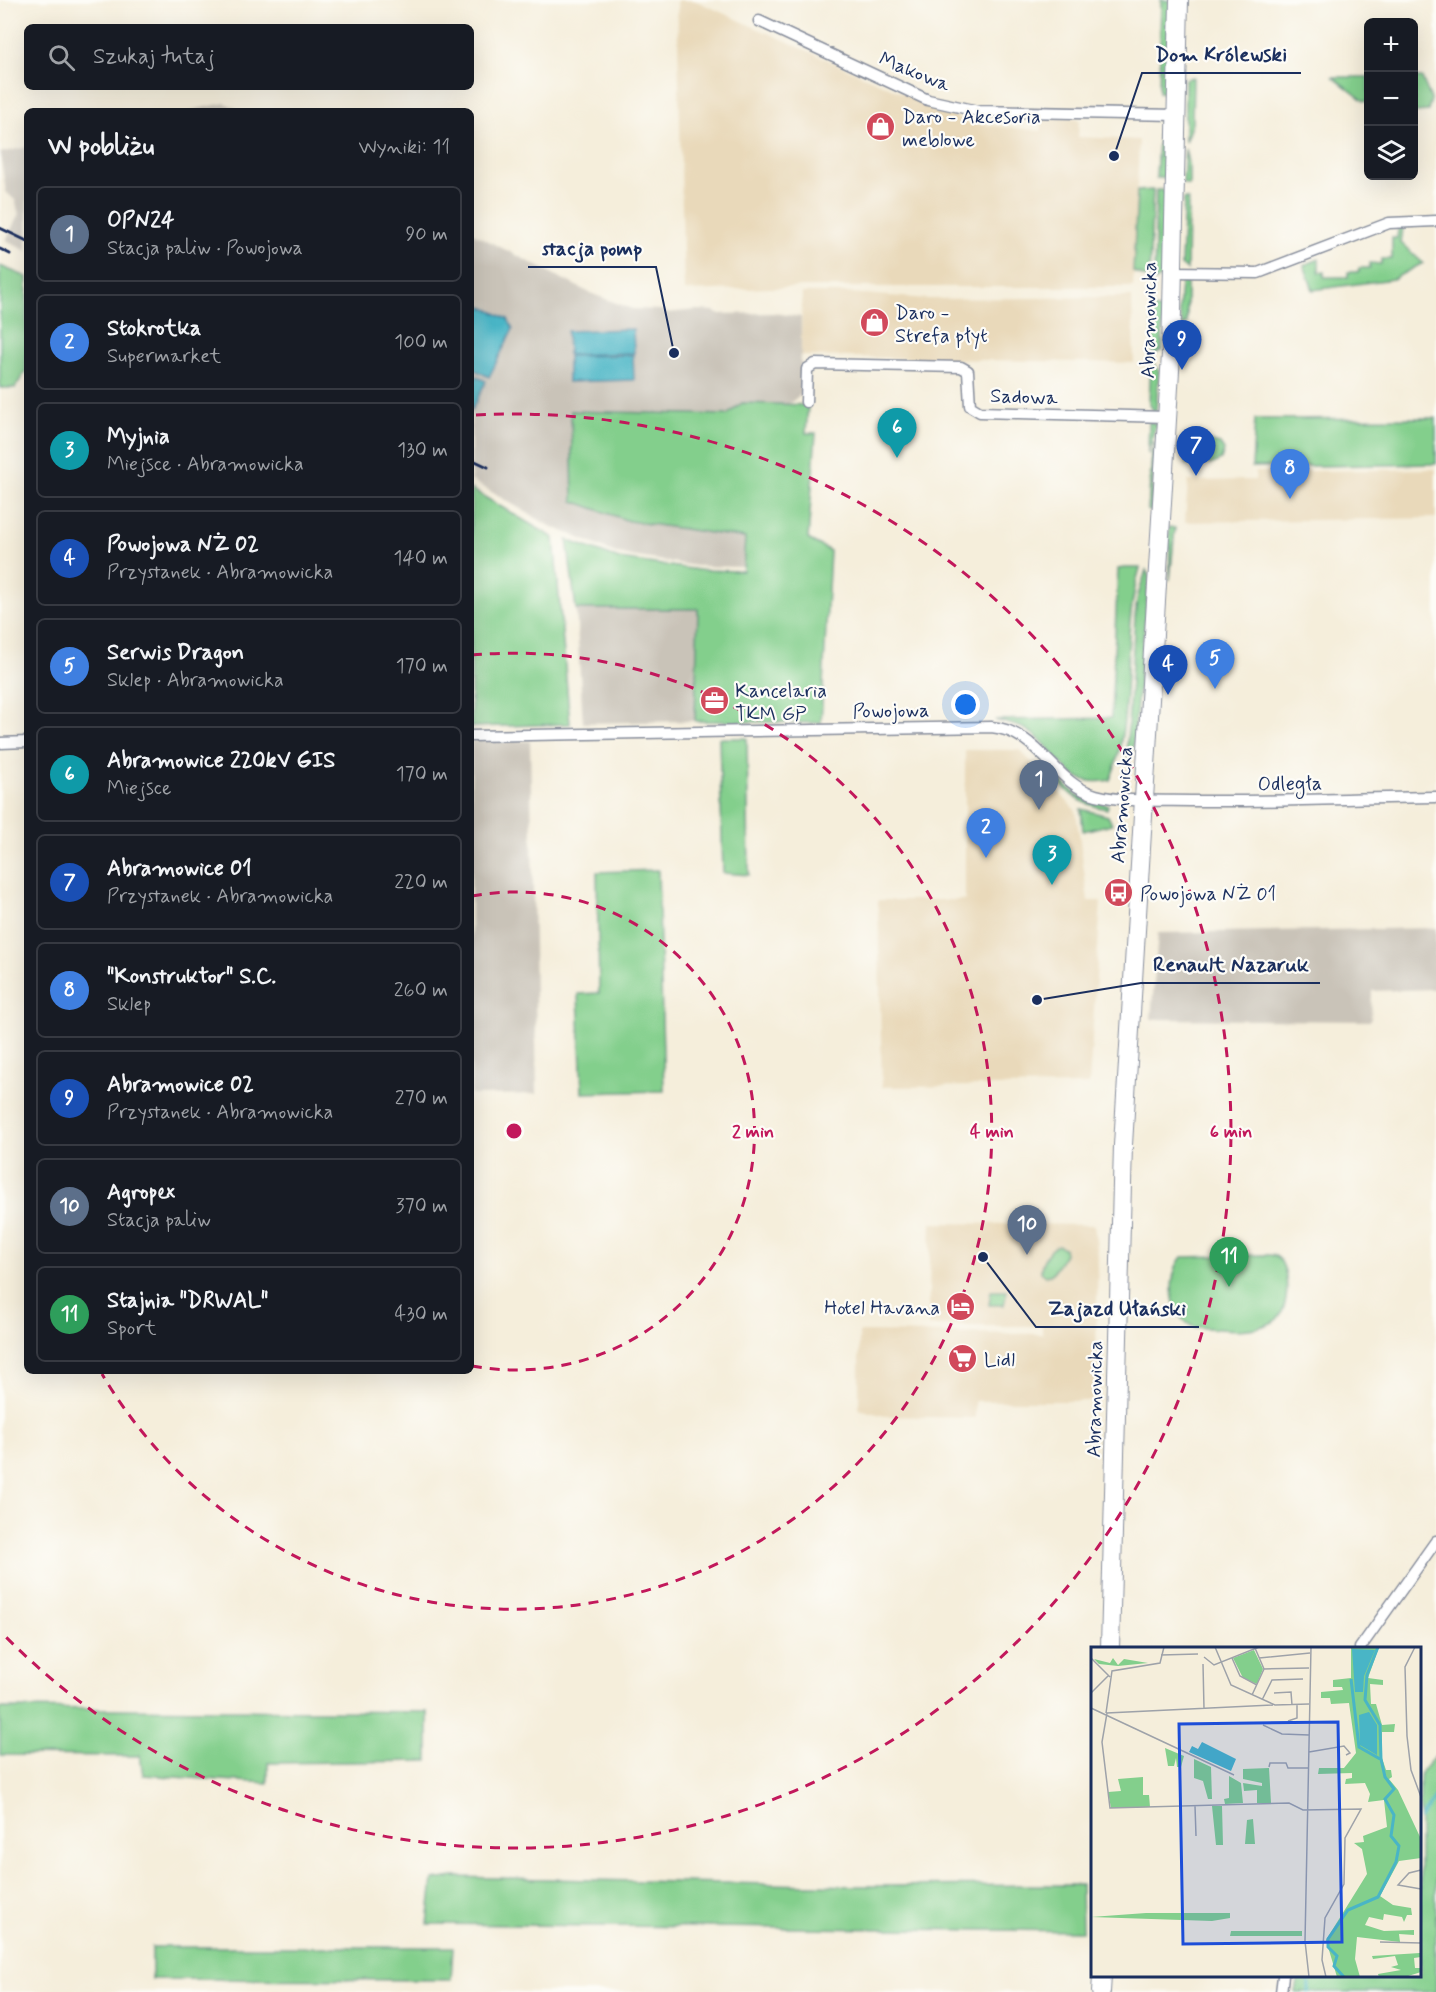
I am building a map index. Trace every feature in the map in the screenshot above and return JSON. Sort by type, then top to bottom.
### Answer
[{"type":"main road","name":"Abramowicka","points":[[1110,1647],[1123,1134],[1167,417],[1179,0]]},
{"type":"main road","points":[[1101,1992],[1102,1977]]},
{"type":"street","name":"Makowa","points":[[759,21],[928,100],[978,111],[1176,115]]},
{"type":"street","points":[[1172,272],[1258,273],[1389,223],[1436,221]]},
{"type":"street","name":"Sadowa","points":[[806,402],[807,369],[815,364],[961,367],[968,371],[970,406],[980,412],[1167,417]]},
{"type":"street","name":"Powojowa","points":[[474,736],[996,727],[1012,732],[1029,742],[1081,789],[1103,796],[1144,800]]},
{"type":"street","points":[[0,743],[24,742]]},
{"type":"street","name":"Odległa","points":[[1144,800],[1272,802],[1436,797]]},
{"type":"street","points":[[1361,1647],[1436,1541]]},
{"type":"street","points":[[1281,1992],[1283,1977]]},
{"type":"shaded area","points":[[677,0],[694,0],[969,123],[1041,131],[1043,118],[1079,119],[1078,137],[1139,140],[1133,287],[802,287],[684,291]]},
{"type":"shaded area","points":[[225,103],[236,108],[201,108]]},
{"type":"shaded area","points":[[24,148],[24,249],[6,240],[19,214],[15,200],[6,192],[0,153]]},
{"type":"shaded area","points":[[474,234],[590,293],[632,309],[663,310],[665,313],[697,310],[714,311],[717,314],[774,313],[801,317],[801,394],[789,404],[742,403],[727,415],[571,411],[629,521],[745,538],[742,567],[696,566],[618,554],[548,525],[474,482]]},
{"type":"shaded area","points":[[802,293],[850,293],[928,299],[1132,297],[1134,363],[801,356]]},
{"type":"shaded area","points":[[1436,469],[1436,518],[1185,522],[1188,481],[1255,480],[1256,472]]},
{"type":"shaded area","points":[[576,609],[698,609],[695,721],[583,723]]},
{"type":"shaded area","points":[[474,741],[530,741],[537,1094],[474,1095]]},
{"type":"shaded area","points":[[965,750],[1020,750],[1076,811],[1088,901],[1101,901],[1089,1085],[882,1087],[878,900],[965,900]]},
{"type":"shaded area","points":[[1436,928],[1436,989],[1372,991],[1371,1021],[1151,1019],[1158,933]]},
{"type":"shaded area","points":[[931,1223],[1094,1225],[1098,1255],[1095,1401],[975,1401],[975,1418],[885,1416],[859,1409],[859,1332],[1042,1334],[1042,1326],[928,1326]]},
{"type":"green space","points":[[1161,0],[1170,1],[1168,47],[1160,46]]},
{"type":"green space","points":[[1160,51],[1169,53],[1167,93],[1159,92]]},
{"type":"green space","points":[[1193,77],[1192,123],[1185,142],[1185,79]]},
{"type":"green space","points":[[1333,77],[1364,77],[1364,101]]},
{"type":"green space","points":[[1418,78],[1422,78],[1431,99],[1428,111],[1418,112]]},
{"type":"green space","points":[[1159,120],[1167,127],[1166,176],[1163,178],[1156,178]]},
{"type":"green space","points":[[1185,149],[1189,168],[1189,185],[1183,183]]},
{"type":"green space","points":[[1153,190],[1149,279],[1133,272],[1137,191]]},
{"type":"green space","points":[[1156,190],[1163,190],[1166,194],[1163,275],[1154,281]]},
{"type":"green space","points":[[1184,199],[1188,199],[1187,270],[1181,265]]},
{"type":"green space","points":[[1398,228],[1403,228],[1401,243],[1423,263],[1393,279],[1313,290],[1304,265],[1319,259],[1319,272],[1324,272],[1324,277],[1348,277],[1348,272],[1359,272],[1359,268],[1370,268],[1370,263],[1381,264],[1381,259],[1392,259],[1392,238],[1397,238]]},
{"type":"green space","points":[[0,266],[24,276],[24,374],[15,388],[0,388]]},
{"type":"green space","points":[[1187,278],[1187,323],[1183,326],[1179,311],[1181,284]]},
{"type":"green space","points":[[1152,308],[1163,310],[1162,350],[1153,355]]},
{"type":"green space","points":[[1151,361],[1159,371],[1156,411],[1153,411],[1149,402]]},
{"type":"green space","points":[[742,403],[808,405],[806,433],[816,433],[808,539],[830,551],[821,723],[695,721],[698,609],[576,609],[567,540],[619,559],[699,570],[743,571],[745,538],[629,521],[573,501],[571,411],[727,415]]},
{"type":"green space","points":[[1436,418],[1436,464],[1252,467],[1255,419]]},
{"type":"green space","points":[[1149,421],[1156,424],[1148,454]]},
{"type":"green space","points":[[1187,437],[1220,444],[1224,450],[1221,460],[1213,464],[1186,464]]},
{"type":"green space","points":[[1155,442],[1151,512],[1148,510],[1152,453]]},
{"type":"green space","points":[[474,491],[554,538],[570,724],[474,727]]},
{"type":"green space","points":[[1169,527],[1175,528],[1170,580]]},
{"type":"green space","points":[[1140,568],[1130,622],[1123,730],[1110,780],[1094,782],[1072,774],[1038,738],[1027,730],[995,720],[1111,718],[1118,569]]},
{"type":"green space","points":[[1146,570],[1149,576],[1132,757],[1126,756],[1135,617],[1137,599]]},
{"type":"green space","points":[[719,738],[747,738],[749,875],[723,873]]},
{"type":"green space","points":[[1043,765],[1077,795],[1108,805],[1107,809],[1086,803],[1070,794]]},
{"type":"green space","points":[[1081,809],[1108,816],[1112,824],[1083,831]]},
{"type":"green space","points":[[658,870],[664,1091],[582,1093],[578,994],[599,993],[597,872]]},
{"type":"green space","points":[[1058,1245],[1064,1248],[1065,1254],[1052,1274],[1046,1276],[1041,1272],[1042,1264],[1048,1252]]},
{"type":"green space","points":[[1275,1256],[1280,1260],[1286,1276],[1284,1308],[1273,1322],[1255,1328],[1224,1329],[1195,1327],[1186,1323],[1180,1316],[1175,1307],[1172,1286],[1177,1265],[1182,1257]]},
{"type":"green space","points":[[991,1291],[1007,1291],[1004,1305],[989,1305]]},
{"type":"green space","points":[[0,1708],[428,1712],[428,1761],[268,1763],[268,1783],[143,1775],[140,1756],[0,1755]]},
{"type":"green space","points":[[1436,1755],[1436,1992],[1296,1992],[1299,1977],[1421,1977],[1421,1772]]},
{"type":"green space","points":[[454,1877],[858,1886],[1081,1885],[1082,1931],[428,1924],[433,1880]]},
{"type":"green space","points":[[152,1947],[453,1947],[451,1980],[152,1979]]},
{"type":"water","points":[[474,302],[508,319],[513,329],[489,377],[474,370]]},
{"type":"water","points":[[633,329],[634,353],[568,355],[567,331]]},
{"type":"water","points":[[633,355],[634,380],[568,382],[568,356]]},
{"type":"water","points":[[474,375],[486,381],[474,406]]},
{"type":"waterway","points":[[1421,1818],[1436,1796]]},
{"type":"waterway","points":[[1309,1977],[1309,1992]]},
{"type":"railway","points":[[0,228],[24,240]]},
{"type":"railway","points":[[0,249],[10,254]]},
{"type":"railway","points":[[474,460],[488,467]]},
{"type":"place","name":"Daro - Akcesoria meblowe","points":[[881,127]]},
{"type":"place","name":"Dom Królewski","points":[[1114,156]]},
{"type":"place","name":"Daro - Strefa płyt","points":[[874,323]]},
{"type":"place","name":"stacja pomp","points":[[674,353]]},
{"type":"place","name":"Abramowice 02","points":[[1182,370]]},
{"type":"place","name":"Abramowice 220kV GIS","points":[[897,458]]},
{"type":"place","name":"Abramowice 01","points":[[1196,476]]},
{"type":"place","name":"\"Konstruktor\" S.C.","points":[[1290,499]]},
{"type":"place","name":"Serwis Dragon","points":[[1215,689]]},
{"type":"place","name":"Powojowa NŻ 02","points":[[1168,695]]},
{"type":"place","name":"Kancelaria TKM GP","points":[[714,701]]},
{"type":"place","name":"OPN24","points":[[1039,810]]},
{"type":"place","name":"Stokrotka","points":[[986,858]]},
{"type":"place","name":"Myjnia","points":[[1052,885]]},
{"type":"place","name":"Powojowa NŻ 01","points":[[1119,893]]},
{"type":"place","name":"Renault Nazaruk","points":[[1037,1000]]},
{"type":"place","name":"Agropex","points":[[1027,1255]]},
{"type":"place","name":"Zajazd Ułański","points":[[983,1257]]},
{"type":"place","name":"Stajnia \"DRWAL\"","points":[[1229,1287]]},
{"type":"place","name":"Hotel Havana","points":[[961,1307]]},
{"type":"place","name":"Lidl","points":[[963,1359]]}]
